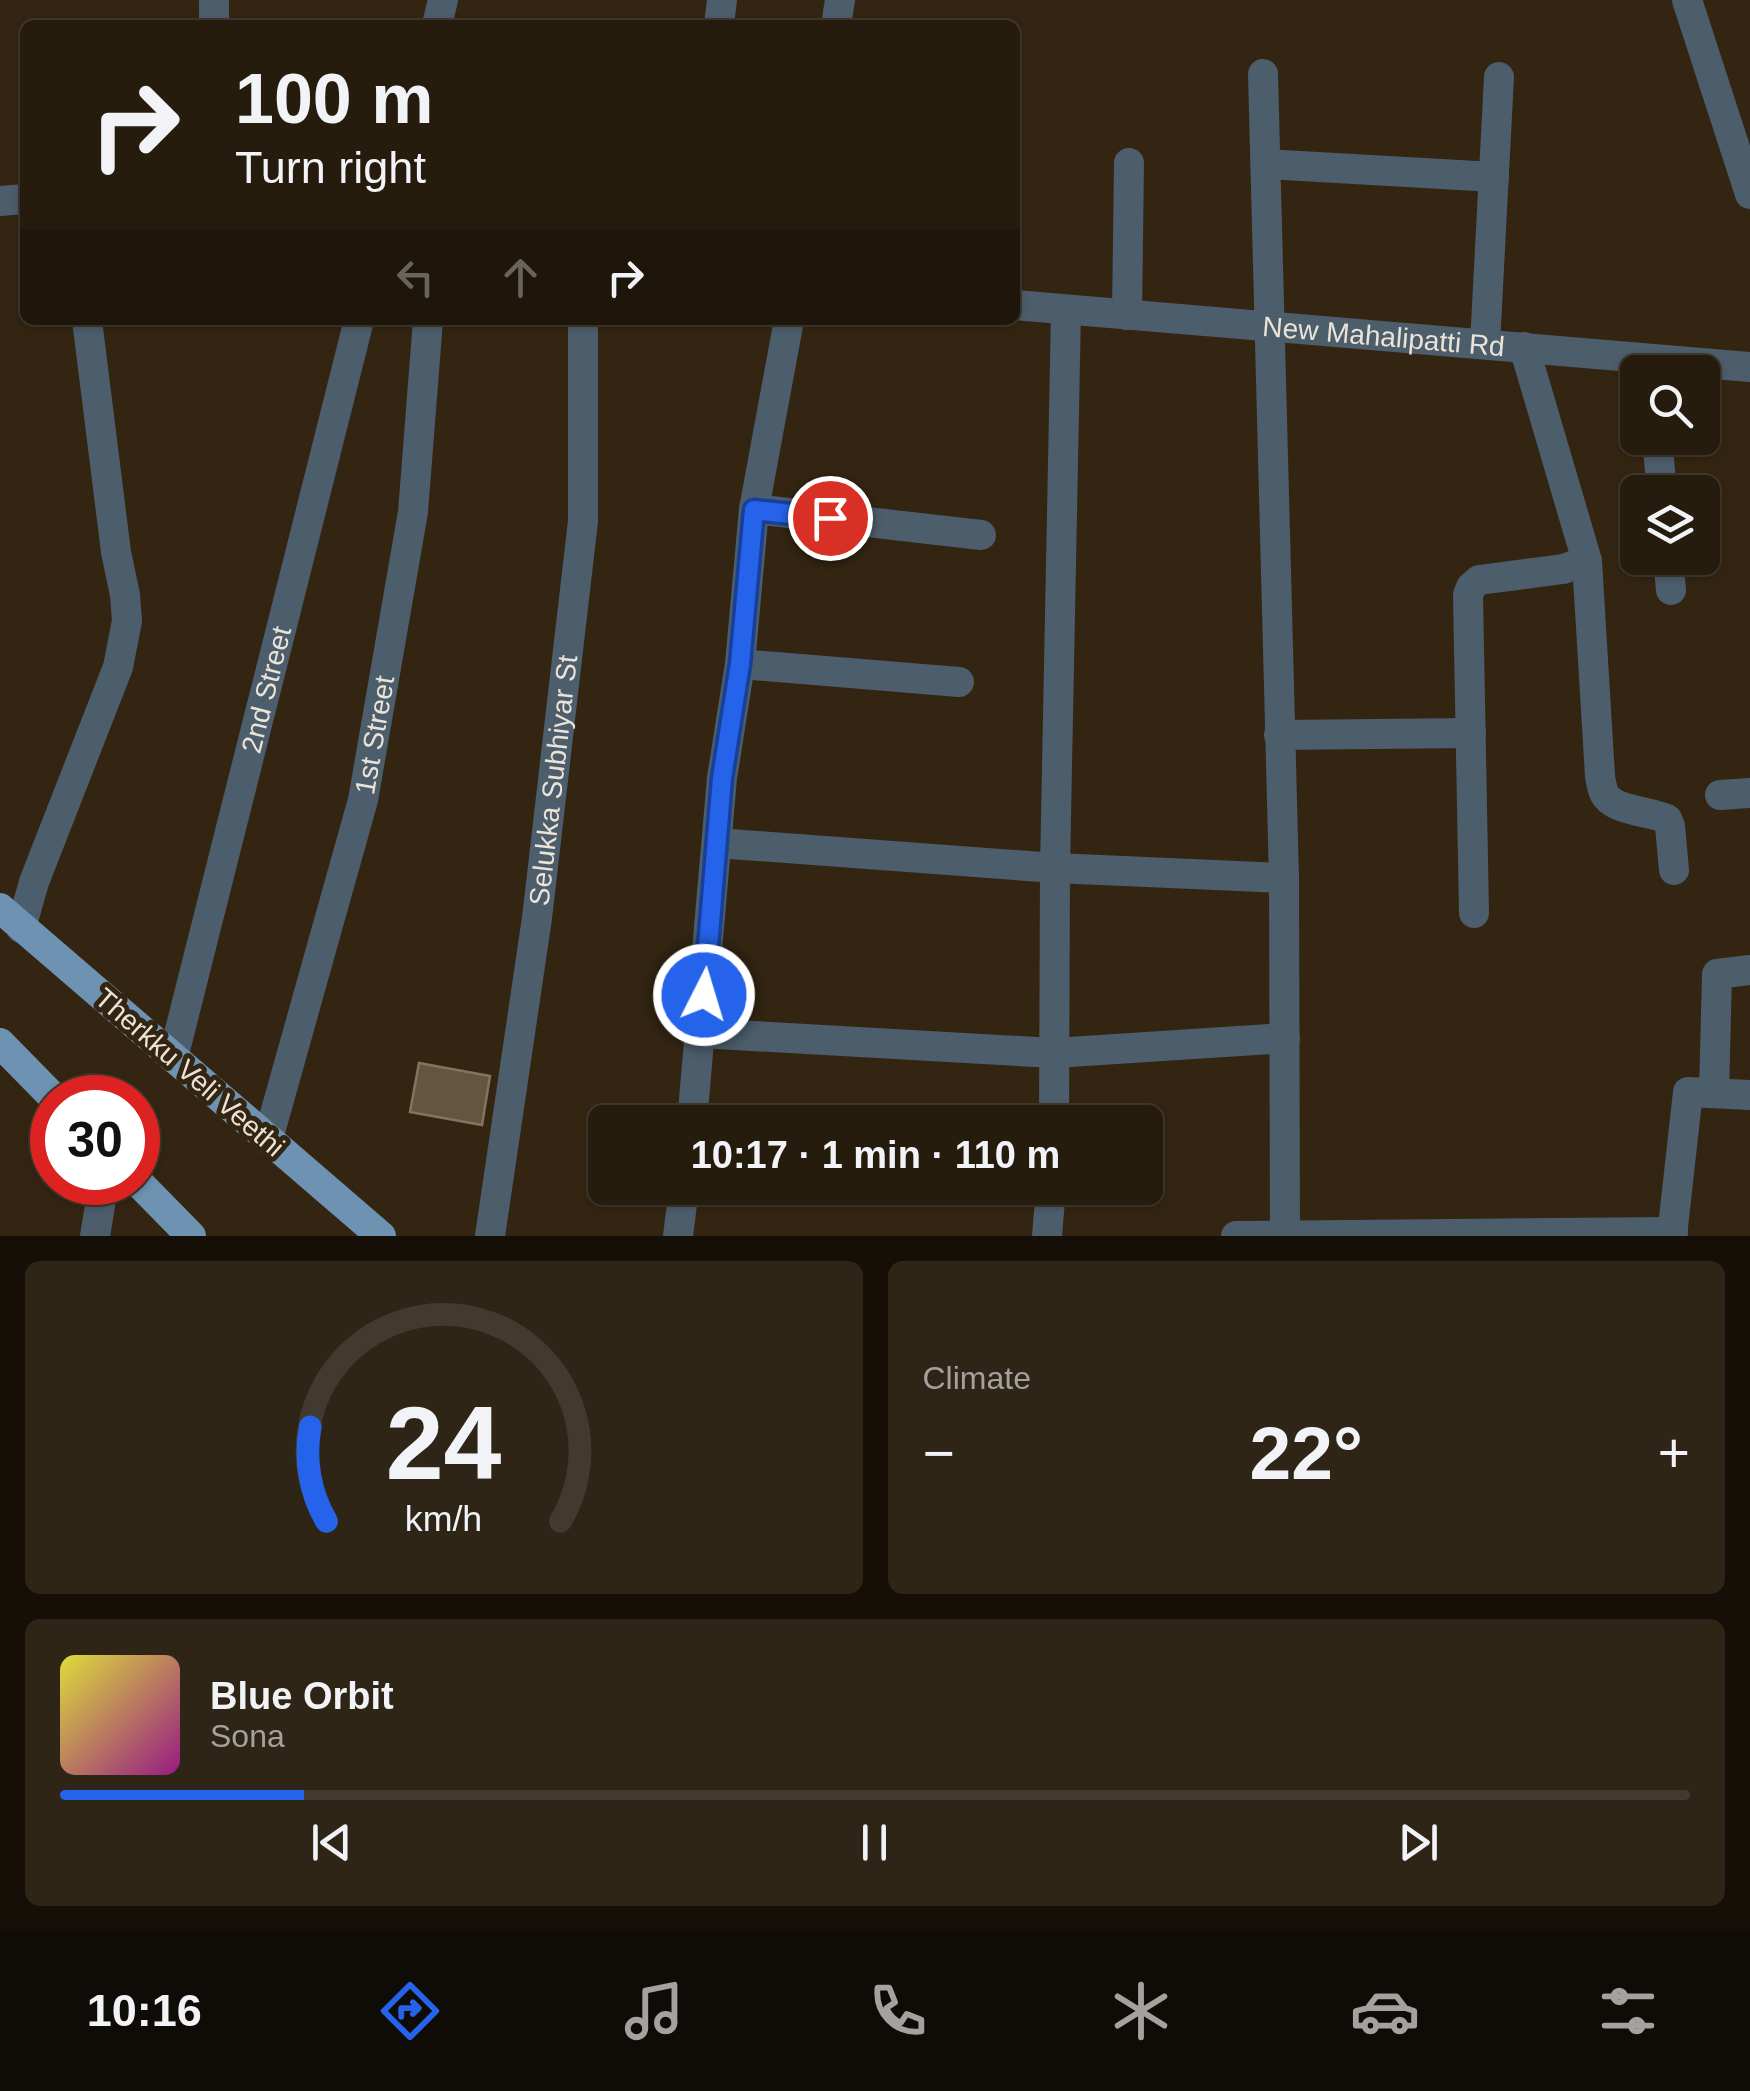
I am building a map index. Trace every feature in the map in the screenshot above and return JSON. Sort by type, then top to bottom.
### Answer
[{"type":"main road","name":"Therkku Veli Veethi","points":[[11,918],[381,1236]]},
{"type":"main road","points":[[0,1043],[31,1075]]},
{"type":"main road","points":[[160,1204],[192,1236]]},
{"type":"street","points":[[1686,0],[1750,194]]},
{"type":"street","points":[[1264,74],[1284,878],[1285,1236]]},
{"type":"street","points":[[1485,344],[1499,76]]},
{"type":"street","points":[[1127,315],[1129,162]]},
{"type":"street","points":[[1266,164],[1494,177]]},
{"type":"street","name":"New Mahalipatti Rd","points":[[1020,305],[1524,347],[1620,361]]},
{"type":"street","points":[[1054,1105],[1066,310]]},
{"type":"street","points":[[11,918],[34,882],[118,666],[127,621],[88,325]]},
{"type":"street","name":"2nd Street","points":[[173,1058],[357,325]]},
{"type":"street","name":"1st Street","points":[[268,1139],[363,800],[413,512],[428,325]]},
{"type":"street","name":"Selukka Subhiyar St","points":[[490,1236],[536,918],[583,522],[583,325]]},
{"type":"street","points":[[694,1105],[722,778],[740,664],[754,510],[788,325]]},
{"type":"street","points":[[1524,347],[1587,561],[1603,793],[1617,805],[1667,819],[1674,870]]},
{"type":"street","name":"New Mahalipatti Rd","points":[[1720,366],[1750,367]]},
{"type":"street","points":[[754,510],[981,535]]},
{"type":"street","points":[[1474,913],[1468,595],[1479,580],[1563,569],[1587,561]]},
{"type":"street","points":[[1669,575],[1670,590]]},
{"type":"street","points":[[740,664],[960,682]]},
{"type":"street","points":[[1279,735],[1471,733]]},
{"type":"street","points":[[717,842],[1055,868],[1284,878]]},
{"type":"street","points":[[1714,1093],[1717,974],[1750,970]]},
{"type":"street","points":[[700,1033],[1054,1053],[1285,1038]]},
{"type":"street","points":[[1236,1236],[1672,1234],[1688,1092],[1750,1095]]},
{"type":"street","points":[[95,1236],[100,1205]]},
{"type":"street","points":[[678,1236],[682,1205]]},
{"type":"street","points":[[1047,1236],[1049,1205]]},
{"type":"building","points":[[419,1063],[490,1076],[482,1125],[410,1112]]},
{"type":"route","points":[[704,995],[722,778],[740,664],[754,510],[830,518]]}]
